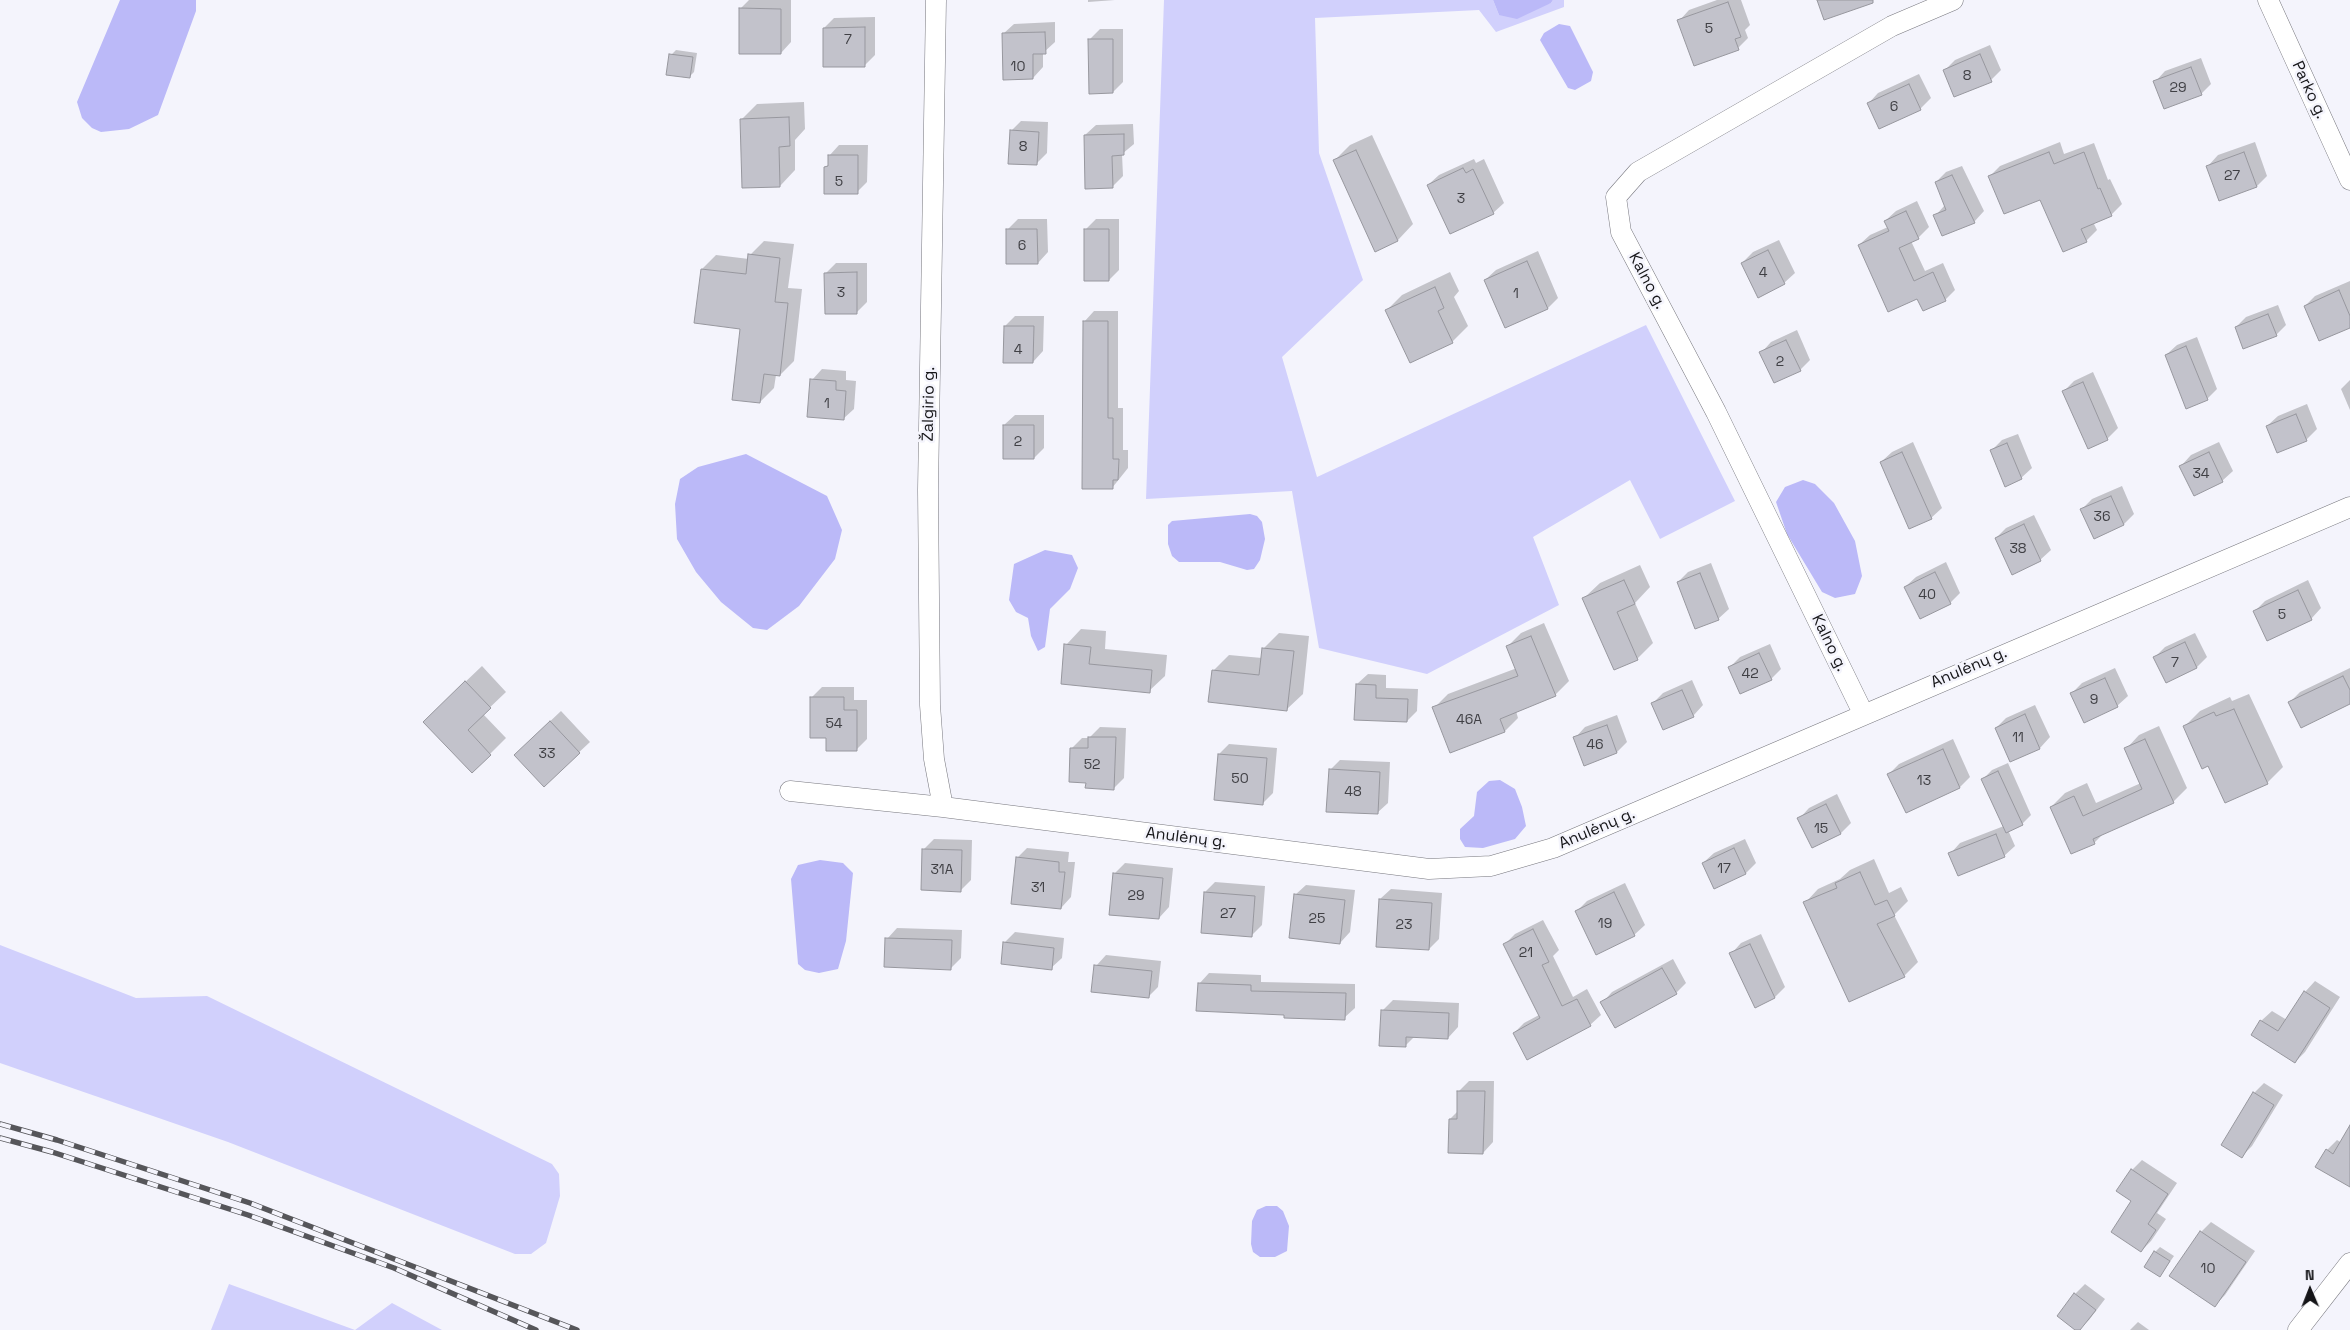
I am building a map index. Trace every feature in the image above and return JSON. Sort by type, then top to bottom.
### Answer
[{"type":"street","name":"Žalgirio g.","points":[[936,0],[928,490],[930,705],[934,759],[943,807]]},
{"type":"street","name":"Kalno g.","points":[[1863,713],[1716,412],[1622,232],[1616,196],[1638,172],[1892,26],[1953,0]]},
{"type":"street","name":"Parko g.","points":[[2268,0],[2350,180]]},
{"type":"street","name":"Anulėnų g.","points":[[790,791],[943,807],[1429,869],[1491,866],[1553,848],[1863,713],[2350,507]]},
{"type":"street","points":[[2298,1330],[2350,1263]]},
{"type":"shaded area","points":[[120,0],[196,0],[196,11],[158,115],[129,129],[101,132],[92,128],[82,118],[77,102]]},
{"type":"shaded area","points":[[1164,0],[1493,0],[1499,15],[1551,3],[1553,0],[1564,0],[1564,7],[1496,32],[1479,10],[1315,18],[1319,153],[1363,280],[1282,357],[1317,477],[1646,325],[1735,501],[1660,539],[1630,480],[1533,537],[1559,605],[1427,674],[1319,648],[1292,491],[1146,499]]},
{"type":"shaded area","points":[[1493,0],[1553,0],[1551,3],[1517,19],[1499,15]]},
{"type":"shaded area","points":[[1559,24],[1570,26],[1593,72],[1591,81],[1575,90],[1568,88],[1540,40],[1544,33]]},
{"type":"shaded area","points":[[746,454],[827,496],[842,530],[835,559],[799,606],[767,630],[753,628],[721,602],[696,572],[677,539],[675,504],[680,479],[698,467]]},
{"type":"shaded area","points":[[1803,480],[1815,484],[1834,503],[1855,541],[1862,576],[1855,594],[1835,598],[1822,592],[1787,534],[1776,502],[1785,487]]},
{"type":"shaded area","points":[[1250,514],[1257,516],[1262,522],[1265,539],[1260,560],[1254,569],[1247,570],[1220,562],[1179,562],[1172,556],[1168,544],[1168,525],[1172,521]]},
{"type":"shaded area","points":[[1045,550],[1072,555],[1078,568],[1070,589],[1050,609],[1045,647],[1038,651],[1031,636],[1028,618],[1016,612],[1009,600],[1014,564]]},
{"type":"shaded area","points":[[1500,780],[1515,789],[1522,807],[1526,826],[1515,839],[1483,848],[1465,847],[1460,839],[1460,829],[1474,816],[1477,792],[1489,781]]},
{"type":"shaded area","points":[[820,860],[843,863],[853,873],[846,941],[838,969],[819,973],[805,970],[798,964],[791,879],[798,865]]},
{"type":"shaded area","points":[[0,945],[136,998],[207,996],[552,1164],[559,1174],[560,1196],[546,1243],[531,1254],[515,1254],[228,1142],[0,1063]]},
{"type":"shaded area","points":[[1266,1206],[1277,1206],[1283,1211],[1289,1226],[1287,1251],[1275,1257],[1260,1257],[1253,1252],[1251,1244],[1252,1221],[1257,1210]]},
{"type":"shaded area","points":[[229,1284],[355,1330],[211,1330]]},
{"type":"shaded area","points":[[392,1303],[442,1330],[355,1330]]},
{"type":"building","points":[[1817,0],[1873,0],[1873,3],[1824,20]]},
{"type":"building","points":[[1728,2],[1741,37],[1735,39],[1739,50],[1694,66],[1677,20]]},
{"type":"building","points":[[739,8],[781,9],[781,54],[739,54]]},
{"type":"building","points":[[865,27],[865,67],[823,67],[823,28]]},
{"type":"building","points":[[1045,32],[1046,54],[1033,54],[1033,79],[1003,80],[1002,33]]},
{"type":"building","points":[[1088,39],[1113,39],[1113,93],[1089,94]]},
{"type":"building","points":[[669,54],[693,57],[690,78],[666,75]]},
{"type":"building","points":[[1980,54],[1992,82],[1954,97],[1943,70]]},
{"type":"building","points":[[2191,67],[2202,95],[2164,109],[2153,81]]},
{"type":"building","points":[[1909,84],[1921,110],[1879,129],[1867,103]]},
{"type":"building","points":[[789,117],[790,146],[779,147],[780,187],[742,188],[740,119]]},
{"type":"building","points":[[1010,130],[1039,132],[1037,165],[1008,164]]},
{"type":"building","points":[[1124,134],[1124,155],[1112,156],[1113,188],[1085,189],[1084,135]]},
{"type":"building","points":[[1356,150],[1398,241],[1375,252],[1333,160]]},
{"type":"building","points":[[2049,152],[2054,164],[2084,152],[2098,189],[2100,188],[2112,216],[2081,229],[2087,242],[2063,252],[2040,200],[2004,214],[1988,176]]},
{"type":"building","points":[[2244,152],[2257,187],[2219,201],[2206,166]]},
{"type":"building","points":[[828,155],[858,155],[858,194],[824,194],[824,167],[828,166]]},
{"type":"building","points":[[1463,168],[1466,173],[1473,169],[1494,214],[1450,234],[1427,185]]},
{"type":"building","points":[[1952,175],[1975,223],[1942,236],[1933,215],[1946,210],[1935,182]]},
{"type":"building","points":[[1906,211],[1919,239],[1899,248],[1914,281],[1933,272],[1946,301],[1923,311],[1917,299],[1888,312],[1858,245],[1889,231],[1884,221]]},
{"type":"building","points":[[1006,229],[1037,229],[1038,264],[1006,264]]},
{"type":"building","points":[[1084,229],[1109,229],[1109,281],[1084,281]]},
{"type":"building","points":[[1768,250],[1785,284],[1758,298],[1741,263]]},
{"type":"building","points":[[748,254],[780,258],[775,302],[788,303],[780,376],[764,374],[760,403],[732,400],[740,329],[694,323],[701,269],[746,274]]},
{"type":"building","points":[[1527,261],[1548,309],[1505,328],[1484,280]]},
{"type":"building","points":[[857,272],[857,314],[825,314],[824,273]]},
{"type":"building","points":[[1435,287],[1444,308],[1438,311],[1453,343],[1410,363],[1385,310]]},
{"type":"building","points":[[2339,290],[2350,316],[2350,328],[2319,341],[2304,306]]},
{"type":"building","points":[[2268,314],[2277,336],[2243,349],[2235,327]]},
{"type":"building","points":[[1083,321],[1108,321],[1108,418],[1113,418],[1113,459],[1119,459],[1118,480],[1113,480],[1113,489],[1082,489]]},
{"type":"building","points":[[1004,326],[1034,326],[1033,363],[1003,363]]},
{"type":"building","points":[[1786,340],[1801,371],[1774,383],[1759,352]]},
{"type":"building","points":[[2186,346],[2208,400],[2186,409],[2165,355]]},
{"type":"building","points":[[810,379],[836,381],[836,390],[846,391],[844,420],[807,417]]},
{"type":"building","points":[[2083,382],[2108,440],[2088,449],[2062,391]]},
{"type":"building","points":[[2296,414],[2307,441],[2277,453],[2266,426]]},
{"type":"building","points":[[1003,425],[1034,425],[1034,459],[1003,459]]},
{"type":"building","points":[[2007,443],[2022,479],[2005,487],[1990,450]]},
{"type":"building","points":[[1902,452],[1932,519],[1909,529],[1880,462]]},
{"type":"building","points":[[2209,452],[2223,482],[2194,496],[2179,466]]},
{"type":"building","points":[[2111,496],[2124,525],[2094,539],[2080,509]]},
{"type":"building","points":[[2024,524],[2041,561],[2012,575],[1995,538]]},
{"type":"building","points":[[1935,572],[1951,604],[1920,619],[1904,587]]},
{"type":"building","points":[[1700,573],[1719,620],[1695,629],[1677,582]]},
{"type":"building","points":[[1624,580],[1635,604],[1617,612],[1638,660],[1614,670],[1582,598]]},
{"type":"building","points":[[2298,590],[2312,620],[2267,641],[2253,611]]},
{"type":"building","points":[[1531,636],[1556,696],[1500,719],[1505,732],[1450,753],[1432,707],[1518,676],[1506,646]]},
{"type":"building","points":[[2185,642],[2197,668],[2166,683],[2153,657]]},
{"type":"building","points":[[1064,644],[1091,647],[1089,664],[1152,670],[1150,693],[1061,684]]},
{"type":"building","points":[[1262,648],[1294,651],[1287,711],[1208,702],[1212,670],[1259,675]]},
{"type":"building","points":[[1759,653],[1772,680],[1740,694],[1728,667]]},
{"type":"building","points":[[2343,676],[2350,690],[2350,704],[2301,728],[2288,702]]},
{"type":"building","points":[[2105,678],[2118,707],[2084,723],[2070,693]]},
{"type":"building","points":[[465,681],[491,708],[468,730],[491,755],[472,773],[423,722]]},
{"type":"building","points":[[1356,684],[1376,685],[1376,698],[1408,699],[1407,722],[1354,720]]},
{"type":"building","points":[[1682,690],[1694,717],[1663,730],[1651,703]]},
{"type":"building","points":[[810,697],[844,697],[844,710],[857,710],[857,751],[826,751],[826,738],[810,738]]},
{"type":"building","points":[[2234,709],[2268,784],[2225,803],[2208,766],[2202,769],[2183,726],[2214,712],[2216,716]]},
{"type":"building","points":[[2025,714],[2040,749],[2010,762],[1995,728]]},
{"type":"building","points":[[550,721],[580,753],[544,787],[514,755]]},
{"type":"building","points":[[1607,725],[1617,753],[1584,766],[1573,737]]},
{"type":"building","points":[[1088,737],[1116,737],[1114,790],[1085,788],[1086,783],[1069,782],[1070,748],[1088,748]]},
{"type":"building","points":[[2145,739],[2174,803],[2093,839],[2095,844],[2071,854],[2050,807],[2074,796],[2083,816],[2142,789],[2124,748]]},
{"type":"building","points":[[1943,749],[1960,788],[1906,813],[1887,774]]},
{"type":"building","points":[[1218,754],[1267,758],[1263,805],[1214,800]]},
{"type":"building","points":[[1329,769],[1380,772],[1378,814],[1326,812]]},
{"type":"building","points":[[1998,771],[2023,825],[2006,833],[1981,779]]},
{"type":"building","points":[[1826,804],[1841,834],[1812,848],[1797,818]]},
{"type":"building","points":[[1996,834],[2005,857],[1958,876],[1948,853]]},
{"type":"building","points":[[1734,848],[1746,874],[1714,889],[1702,863]]},
{"type":"building","points":[[922,849],[962,850],[961,892],[921,890]]},
{"type":"building","points":[[1016,857],[1059,862],[1059,872],[1065,872],[1061,909],[1011,904]]},
{"type":"building","points":[[1860,872],[1875,905],[1887,900],[1895,916],[1877,924],[1905,977],[1849,1002],[1803,902],[1837,888],[1835,883]]},
{"type":"building","points":[[1113,873],[1163,878],[1159,919],[1109,915]]},
{"type":"building","points":[[1204,892],[1255,896],[1252,937],[1201,933]]},
{"type":"building","points":[[1614,892],[1635,936],[1596,955],[1575,911]]},
{"type":"building","points":[[1294,894],[1345,900],[1340,944],[1289,938]]},
{"type":"building","points":[[1379,899],[1432,903],[1429,950],[1376,947]]},
{"type":"building","points":[[1533,929],[1549,962],[1542,965],[1562,1006],[1577,999],[1591,1026],[1527,1060],[1513,1033],[1540,1018],[1503,944]]},
{"type":"building","points":[[885,938],[952,940],[951,970],[884,967]]},
{"type":"building","points":[[1003,942],[1054,948],[1052,970],[1001,964]]},
{"type":"building","points":[[1750,944],[1775,998],[1755,1008],[1729,953]]},
{"type":"building","points":[[1094,965],[1152,971],[1149,998],[1091,992]]},
{"type":"building","points":[[1662,968],[1677,994],[1615,1028],[1600,1002]]},
{"type":"building","points":[[1198,983],[1251,985],[1251,991],[1346,993],[1345,1020],[1284,1018],[1284,1015],[1196,1011]]},
{"type":"building","points":[[2304,991],[2330,1008],[2295,1063],[2251,1035],[2260,1020],[2278,1031]]},
{"type":"building","points":[[1381,1010],[1449,1013],[1448,1039],[1406,1037],[1406,1047],[1379,1046]]},
{"type":"building","points":[[1457,1091],[1485,1091],[1483,1154],[1448,1153],[1449,1119],[1457,1119]]},
{"type":"building","points":[[2253,1092],[2274,1105],[2242,1158],[2221,1145]]},
{"type":"building","points":[[2350,1125],[2350,1187],[2315,1167],[2326,1149],[2333,1154]]},
{"type":"building","points":[[2131,1169],[2168,1194],[2148,1224],[2156,1230],[2141,1252],[2111,1232],[2131,1201],[2116,1191]]},
{"type":"building","points":[[2200,1231],[2246,1262],[2215,1307],[2169,1276]]},
{"type":"building","points":[[2154,1251],[2170,1261],[2160,1277],[2144,1267]]},
{"type":"building","points":[[2074,1293],[2096,1310],[2080,1330],[2075,1330],[2057,1316]]},
{"type":"railway","points":[[0,1124],[57,1140],[250,1203],[577,1330]]},
{"type":"railway","points":[[0,1138],[52,1152],[248,1215],[394,1268],[536,1330]]}]
